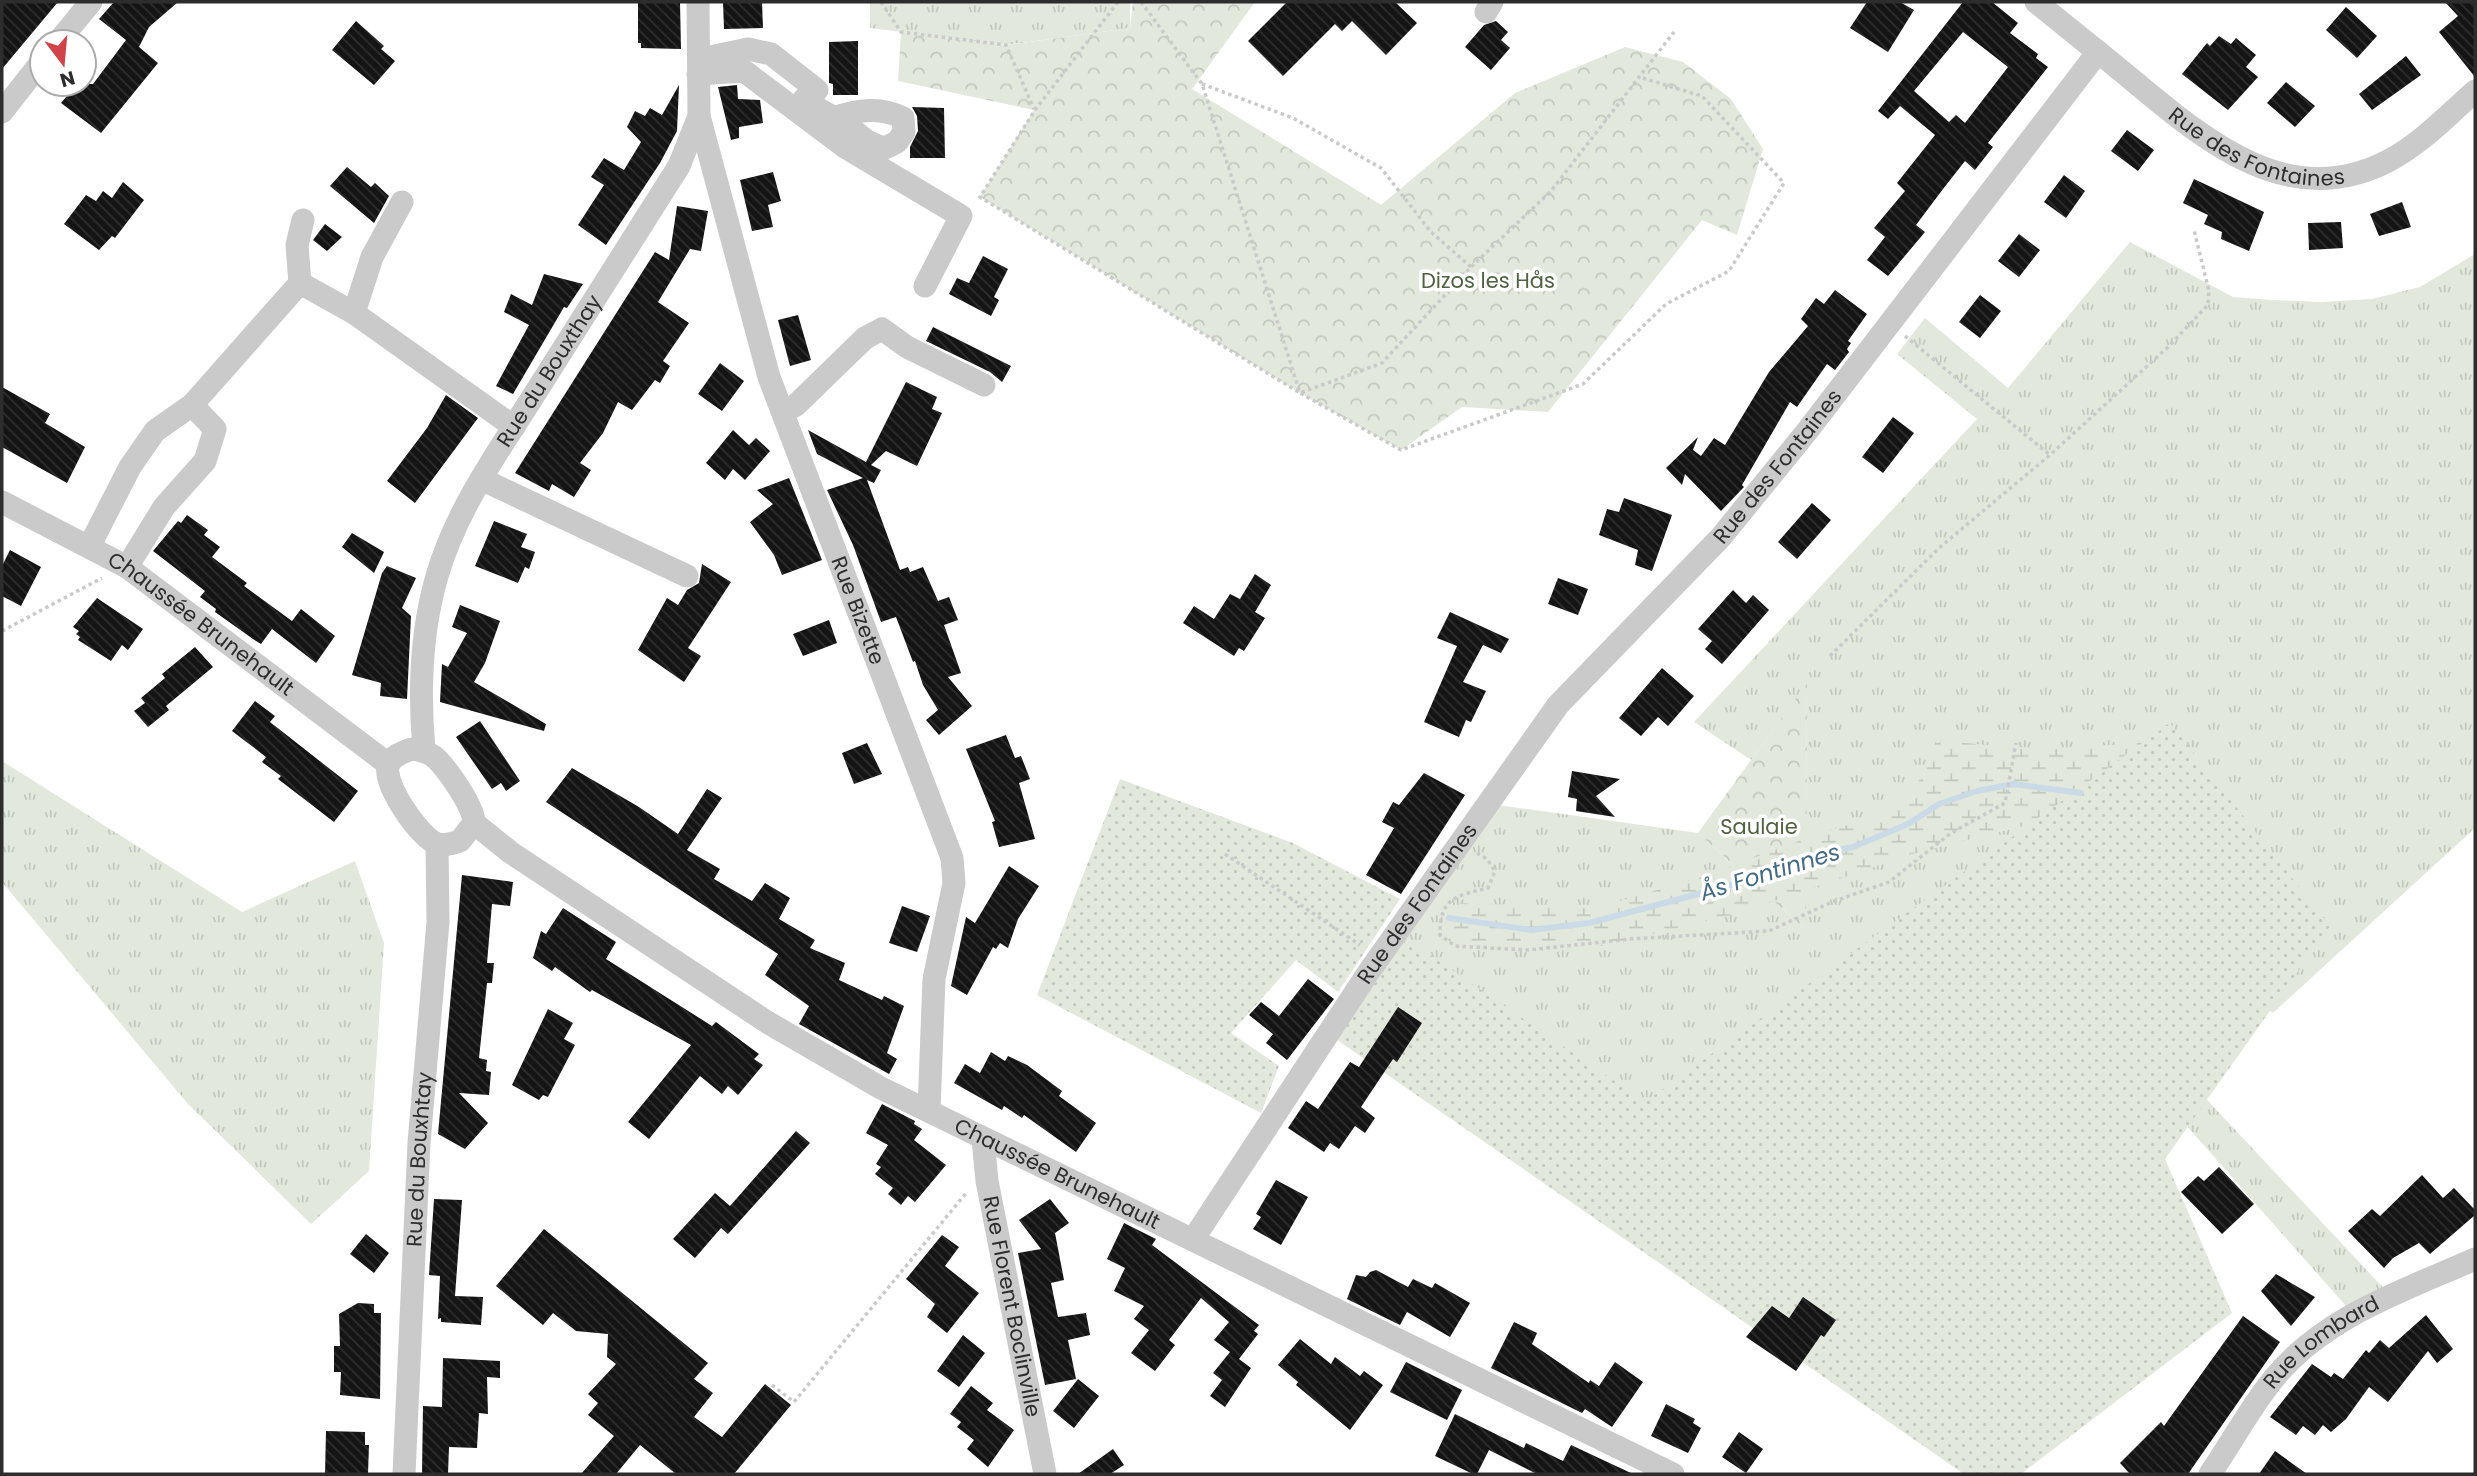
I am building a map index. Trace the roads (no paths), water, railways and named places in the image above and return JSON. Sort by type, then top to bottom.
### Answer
[{"type":"street","points":[[70,28],[91,2]]},
{"type":"street","name":"Rue du Bouxthay","points":[[424,750],[421,712],[428,621],[436,577],[451,536],[481,479],[679,166],[699,116],[702,63],[698,2]]},
{"type":"street","points":[[2036,2],[2098,52]]},
{"type":"street","points":[[702,63],[748,49],[771,54],[817,90]]},
{"type":"street","name":"Rue des Fontaines","points":[[1194,1238],[1379,958],[1558,705],[1721,537],[2098,52],[2215,145],[2250,165],[2285,176],[2351,174],[2388,161],[2428,133],[2475,90]]},
{"type":"street","points":[[702,63],[759,62],[813,106],[833,117]]},
{"type":"street","points":[[702,63],[744,71],[845,147],[961,216],[925,286]]},
{"type":"street","points":[[2,112],[28,79]]},
{"type":"street","name":"Rue Bizette","points":[[699,116],[769,377],[952,859],[954,883],[934,979],[929,1110]]},
{"type":"street","points":[[354,313],[372,257],[402,202]]},
{"type":"street","points":[[89,547],[130,467],[155,430],[192,405],[300,283],[297,245],[303,220]]},
{"type":"street","points":[[300,283],[354,313],[514,427]]},
{"type":"street","points":[[783,412],[796,405],[865,338],[882,329],[907,347],[984,385]]},
{"type":"street","points":[[125,566],[164,507],[205,461],[215,429],[192,405]]},
{"type":"street","points":[[481,479],[687,576]]},
{"type":"street","name":"Chaussée Brunehault","points":[[2,502],[125,566],[388,764]]},
{"type":"street","points":[[424,750],[412,749],[398,754],[388,764],[387,777],[394,794],[425,837],[437,844],[460,841],[474,823]]},
{"type":"street","name":"Chaussée Brunehault","points":[[424,750],[436,758],[471,807],[474,823],[510,852],[767,1022],[881,1088],[983,1139],[1194,1238],[1673,1474]]},
{"type":"street","name":"Rue du Bouxhtay","points":[[404,1474],[419,1143],[438,922],[437,844]]},
{"type":"street","name":"Rue Florent Boclinville","points":[[983,1139],[987,1181],[1045,1474]]},
{"type":"street","name":"Rue Lombard","points":[[2210,1474],[2275,1377],[2306,1345],[2353,1314],[2475,1259]]},
{"type":"waterway","name":"Ås Fontinnes","points":[[1449,918],[1531,930],[1589,923],[1773,874],[1819,853],[1853,847],[1908,824],[1939,804],[1977,791],[2014,784],[2081,793]]},
{"type":"park label","name":"Dizos les Hås","points":[[1488,281]]},
{"type":"park label","name":"Saulaie","points":[[1759,827]]}]
